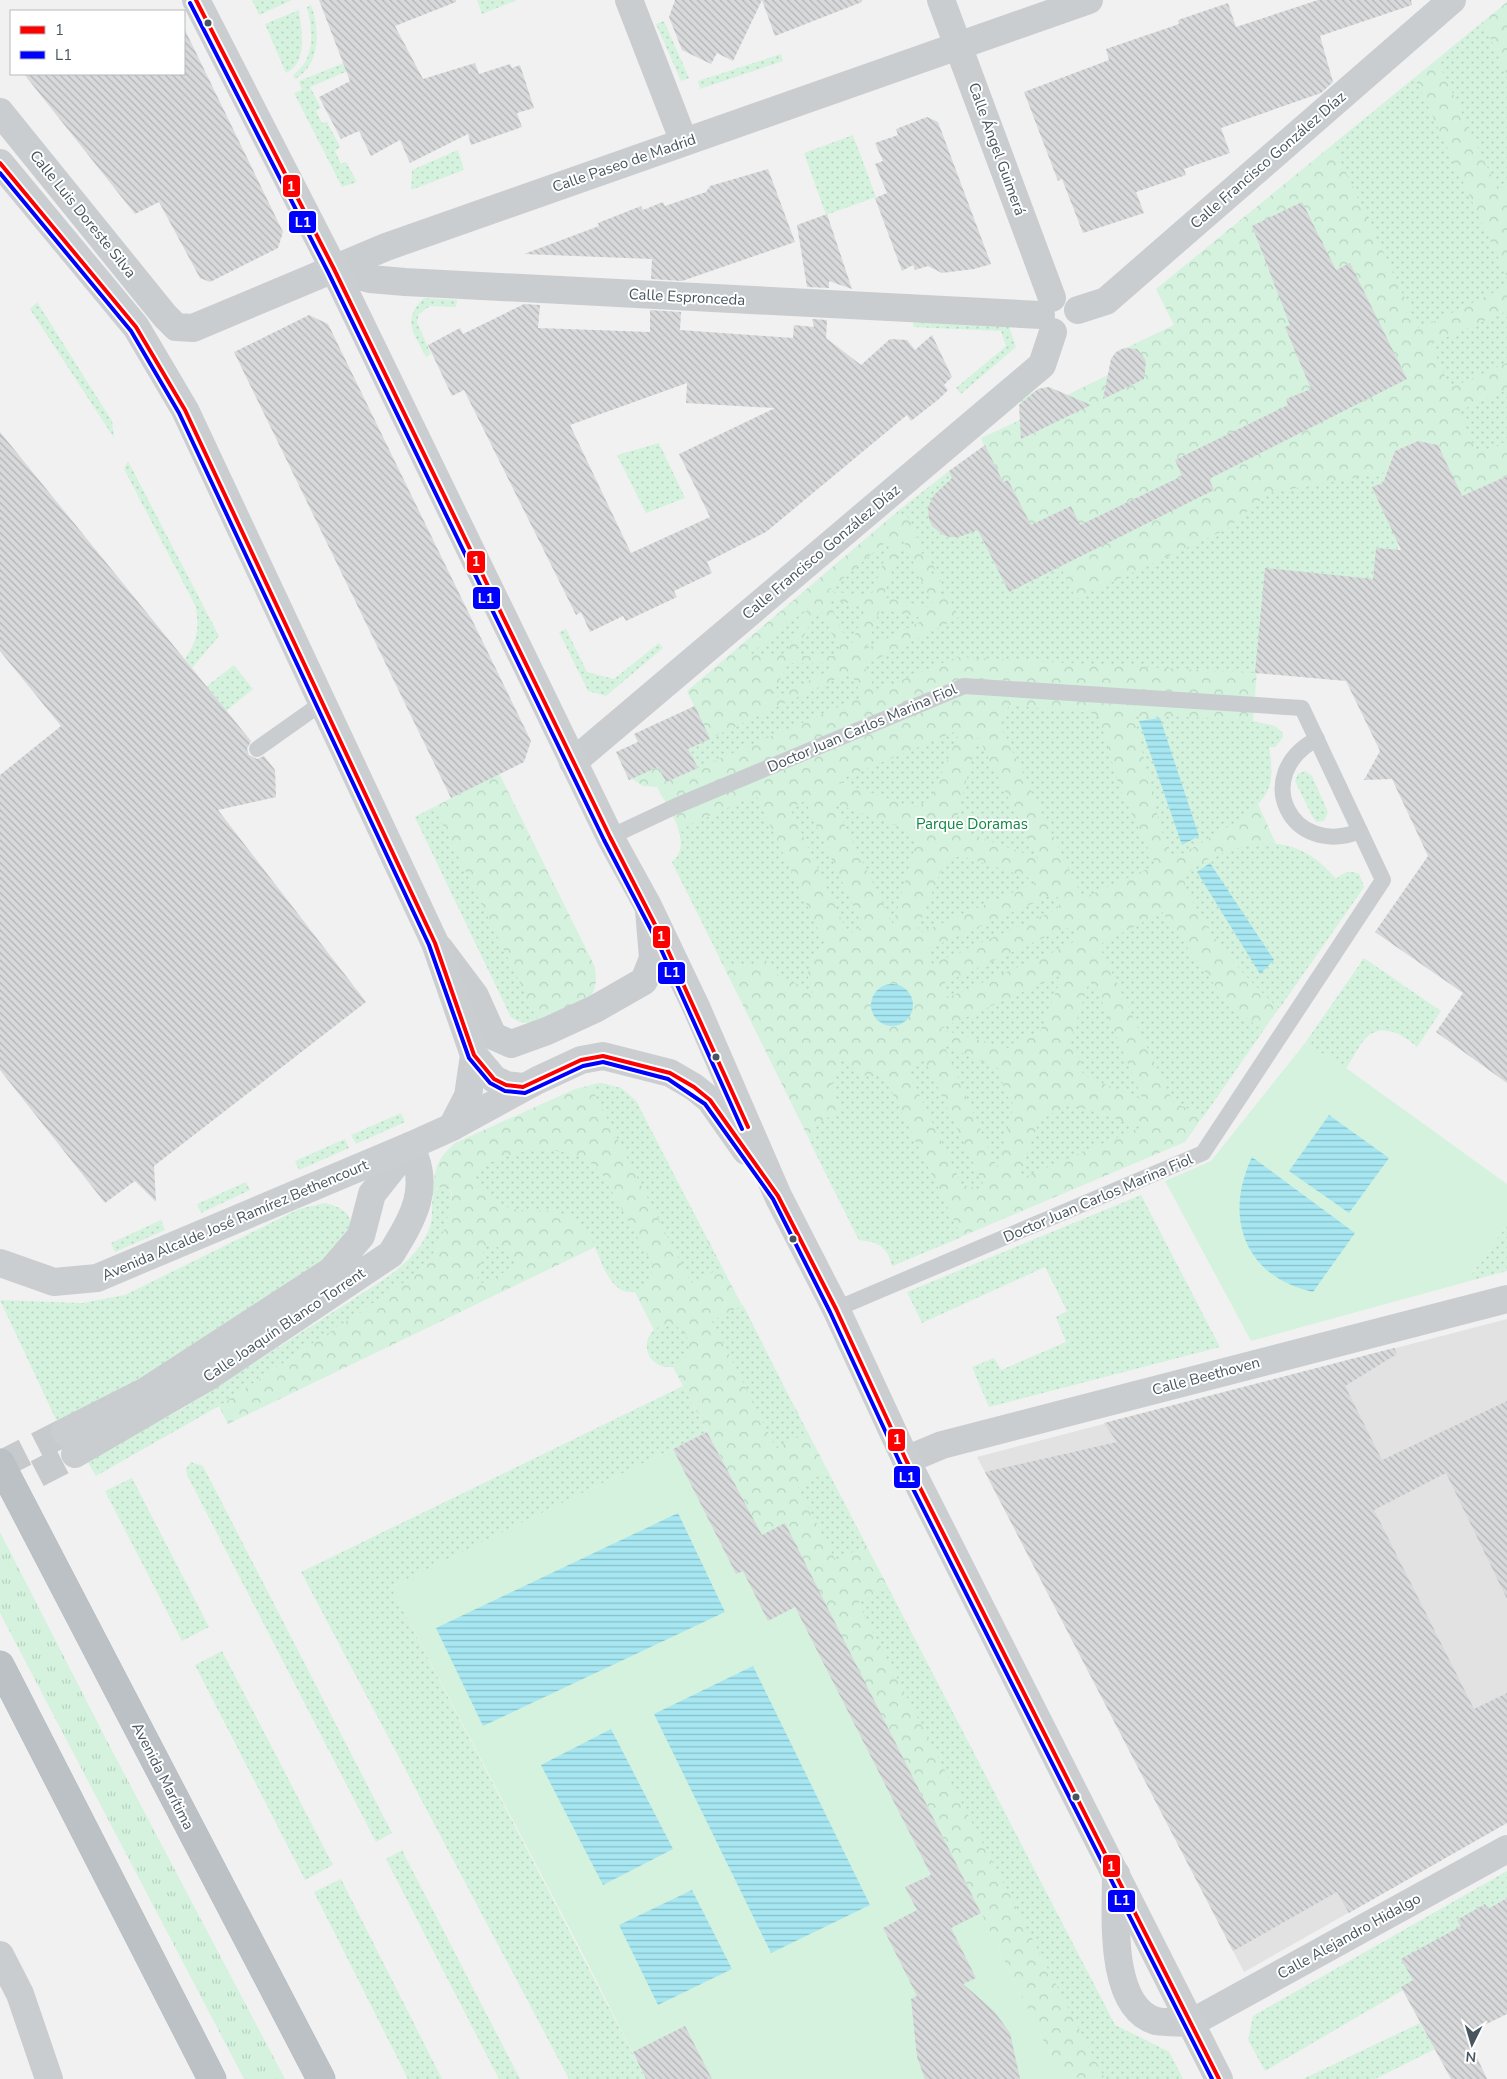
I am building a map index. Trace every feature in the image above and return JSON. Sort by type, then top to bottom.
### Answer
[{"type":"highway","name":"Avenida Marítima","points":[[2,1465],[320,2079]]},
{"type":"highway","points":[[0,1665],[212,2079]]},
{"type":"street","points":[[196,0],[334,269],[573,762],[610,837],[648,906],[697,1009],[778,1196],[836,1309],[906,1460],[1219,2079]]},
{"type":"street","points":[[629,0],[684,142]]},
{"type":"street","name":"Calle Ángel Guimerá","points":[[941,0],[1049,315]]},
{"type":"street","name":"Calle Paseo de Madrid","points":[[166,316],[176,327],[193,328],[386,247],[1089,0]]},
{"type":"street","name":"Calle Francisco González Díaz","points":[[1078,310],[1106,301],[1452,0]]},
{"type":"street","name":"Calle Luis Doreste Silva","points":[[0,112],[166,316]]},
{"type":"street","name":"Calle Luis Doreste Silva","points":[[0,163],[136,327],[185,410],[435,942],[474,1055],[494,1079],[506,1085],[523,1087]]},
{"type":"street","name":"Calle Espronceda","points":[[334,269],[370,279],[405,282],[1049,315],[1065,296],[1076,304],[1078,310]]},
{"type":"street","name":"Calle Francisco González Díaz","points":[[573,762],[1042,364],[1049,315]]},
{"type":"street","points":[[435,942],[475,996],[493,1036],[511,1044],[547,1031],[595,1009],[644,980],[653,958],[648,906]]},
{"type":"street","name":"Calle Luis Doreste Silva","points":[[452,1127],[468,1096],[474,1055]]},
{"type":"street","name":"Calle Joaquín Blanco Torrent","points":[[410,1146],[418,1162],[421,1186],[410,1222],[391,1254],[206,1378],[70,1443],[146,1391],[331,1271],[361,1236],[372,1194],[410,1146],[452,1127],[523,1087],[581,1060],[603,1056],[670,1073],[694,1087],[710,1100],[778,1196]]},
{"type":"street","name":"Avenida Alcalde José Ramírez Bethencourt","points":[[0,1263],[54,1282],[97,1278],[410,1146]]},
{"type":"street","name":"Calle Beethoven","points":[[906,1460],[942,1445],[1507,1299]]},
{"type":"street","name":"Calle Alejandro Hidalgo","points":[[1191,2023],[1507,1849]]},
{"type":"street","points":[[1116,1874],[1117,1936],[1122,1983],[1136,2008],[1156,2020],[1191,2023]]},
{"type":"street","points":[[0,1956],[20,1994],[49,2079]]},
{"type":"lane","name":"Doctor Juan Carlos Marina Fiol","points":[[610,837],[676,806],[964,686],[1302,708],[1317,739],[1383,880],[1203,1153],[836,1309]]},
{"type":"lane","points":[[257,748],[322,703]]},
{"type":"lane","points":[[1317,739],[1302,747],[1290,760],[1282,793],[1287,809],[1296,823],[1310,833],[1327,838],[1344,838],[1360,831]]},
{"type":"shaded area","points":[[1507,1319],[1507,1823],[1244,1972],[977,1457]]},
{"type":"green space","points":[[252,0],[292,0],[259,15]]},
{"type":"green space","points":[[477,0],[517,0],[482,14]]},
{"type":"green space","name":"Parque Doramas","points":[[1507,2],[1507,476],[1444,504],[1452,475],[1438,445],[1418,441],[1395,451],[1387,472],[1391,479],[1373,487],[1398,550],[1376,548],[1373,579],[1265,569],[1253,721],[1275,726],[1282,732],[1283,737],[1275,747],[1269,747],[1271,770],[1269,784],[1258,804],[1276,844],[1302,851],[1317,860],[1336,879],[1347,872],[1359,874],[1364,887],[1185,1142],[892,1266],[888,1254],[881,1246],[859,1240],[672,862],[678,854],[681,845],[680,835],[677,825],[657,787],[643,786],[632,779],[629,780],[616,752],[638,742],[634,734],[694,706],[687,691],[898,511],[984,446],[981,438],[1029,416],[1019,401],[1029,392],[1050,387],[1063,397],[1112,373],[1111,359],[1120,349],[1174,325],[1156,289]]},
{"type":"green space","points":[[311,5],[317,35],[314,56],[304,73],[295,79],[293,75],[306,61],[311,44],[311,26],[307,7]]},
{"type":"green space","points":[[299,10],[302,36],[301,54],[293,68],[286,73],[265,24]]},
{"type":"green space","points":[[664,21],[689,78],[681,81],[656,24]]},
{"type":"green space","points":[[1483,22],[1507,75],[1507,186],[1498,190],[1437,60]]},
{"type":"green space","points":[[401,40],[404,47],[310,87],[321,108],[316,111],[322,123],[327,122],[340,147],[335,151],[341,164],[346,162],[357,182],[342,187],[294,93],[302,90],[299,81]]},
{"type":"green space","points":[[781,54],[783,61],[700,89],[698,81]]},
{"type":"green space","points":[[1415,78],[1507,277],[1507,286],[1419,329],[1333,145]]},
{"type":"green space","points":[[853,135],[876,197],[826,215],[804,153]]},
{"type":"green space","points":[[458,150],[464,170],[411,190],[412,170]]},
{"type":"green space","points":[[424,298],[457,300],[456,307],[430,306],[419,314],[417,322],[431,354],[426,357],[414,334],[411,320],[417,306]]},
{"type":"green space","points":[[37,302],[112,421],[114,438],[30,309]]},
{"type":"green space","points":[[1507,311],[1507,363],[1450,388],[1431,344]]},
{"type":"green space","points":[[914,319],[1008,323],[1016,347],[961,394],[956,388],[1006,346],[1001,331],[913,327]]},
{"type":"green space","points":[[1507,390],[1507,441],[1477,454],[1459,411]]},
{"type":"green space","points":[[659,443],[685,498],[646,513],[617,455]]},
{"type":"green space","points":[[128,461],[219,636],[192,668],[185,659],[195,640],[196,607],[124,469]]},
{"type":"green space","points":[[949,471],[956,486],[941,489],[933,495],[929,503],[930,521],[934,529],[941,535],[949,538],[959,536],[976,526],[1009,592],[1060,566],[1076,599],[1227,529],[1269,493],[1387,472],[1391,479],[1373,487],[1397,540],[1398,550],[1376,548],[1373,579],[1265,569],[1255,673],[957,657],[876,691],[864,666],[959,617],[947,594],[941,596],[939,591],[944,588],[937,574],[933,576],[931,572],[935,569],[928,556],[924,558],[921,553],[925,551],[918,537],[915,539],[912,535],[916,532],[905,513],[902,516],[898,511]]},
{"type":"green space","points":[[893,536],[871,596],[828,591]]},
{"type":"green space","points":[[903,540],[934,608],[883,597]]},
{"type":"green space","points":[[828,600],[866,606],[850,648]]},
{"type":"green space","points":[[819,607],[843,656],[793,656]]},
{"type":"green space","points":[[808,608],[786,654],[750,654]]},
{"type":"green space","points":[[880,609],[926,619],[866,649]]},
{"type":"green space","points":[[566,629],[587,672],[614,679],[659,643],[663,648],[606,696],[588,691],[559,632]]},
{"type":"green space","points":[[789,663],[842,664],[768,701]]},
{"type":"green space","points":[[234,665],[253,689],[226,711],[207,686]]},
{"type":"green space","points":[[851,672],[862,697],[698,768],[688,749]]},
{"type":"green space","points":[[1009,705],[1092,713],[1099,717],[1120,789],[1156,865],[1083,898],[1000,726]]},
{"type":"green space","points":[[1134,716],[1212,718],[1255,722],[1271,726],[1282,732],[1283,737],[1275,747],[1269,747],[1271,776],[1267,792],[1251,811],[1210,838],[1173,859],[1160,826]]},
{"type":"green space","points":[[961,729],[932,796],[918,807],[837,781]]},
{"type":"green space","points":[[978,737],[1038,858],[969,834],[957,820]]},
{"type":"green space","points":[[1305,771],[1312,776],[1328,812],[1324,821],[1317,822],[1312,816],[1295,781],[1298,774]]},
{"type":"green space","points":[[499,773],[595,967],[595,988],[588,999],[572,1010],[533,1023],[518,1021],[511,1017],[415,817]]},
{"type":"green space","points":[[756,795],[825,944],[812,960],[808,978],[813,992],[808,994],[803,987],[776,974],[765,959],[744,966],[734,966],[722,962],[672,862],[676,859],[682,843],[678,830]]},
{"type":"green space","points":[[805,801],[863,927],[848,934],[790,808]]},
{"type":"green space","points":[[834,803],[903,828],[914,841],[914,850],[893,924]]},
{"type":"green space","points":[[434,807],[539,1022],[521,1022],[511,1017],[415,817]]},
{"type":"green space","points":[[1276,844],[1294,848],[1309,855],[1317,860],[1336,879],[1347,872],[1359,874],[1364,887],[1279,1009],[1242,972],[1220,946],[1201,918],[1185,885],[1186,877],[1192,870],[1212,858],[1245,846]]},
{"type":"green space","points":[[956,857],[965,857],[1039,881],[915,935],[942,868]]},
{"type":"green space","points":[[1054,894],[1060,900],[1056,910],[932,964],[926,950]]},
{"type":"green space","points":[[1162,912],[1216,987],[1233,1007],[1263,1031],[1204,1116],[1173,1102],[1099,945]]},
{"type":"green space","points":[[1065,928],[1070,928],[1075,933],[1076,938],[1071,944],[947,998],[942,984]]},
{"type":"green space","points":[[1364,958],[1441,1011],[1417,1047],[1406,1038],[1393,1032],[1379,1031],[1372,1033],[1363,1041],[1346,1068],[1305,1043]]},
{"type":"green space","points":[[1063,974],[1040,1032],[1019,1038],[1008,1048],[940,1029]]},
{"type":"green space","points":[[1091,975],[1143,1100],[1083,1075],[1081,1061],[1070,1043]]},
{"type":"green space","points":[[1305,1043],[1346,1068],[1507,1184],[1507,1225],[1466,1282],[1251,1341],[1165,1181],[1211,1161]]},
{"type":"green space","points":[[944,1045],[1000,1069],[1004,1092],[1014,1105],[997,1168]]},
{"type":"green space","points":[[843,1056],[851,1067],[860,1074],[876,1076],[883,1074],[962,1237],[892,1266],[888,1254],[881,1246],[859,1240],[810,1142],[817,1124],[841,1109],[831,1086],[840,1068],[837,1059]]},
{"type":"green space","points":[[924,1058],[984,1186],[978,1189],[962,1185],[910,1075],[911,1067]]},
{"type":"green space","points":[[600,1083],[621,1088],[636,1101],[1115,2025],[1169,2052],[1183,2079],[1062,2079],[981,1913],[785,1524],[762,1535],[673,1367],[665,1367],[658,1364],[649,1355],[647,1343],[649,1336],[654,1330],[635,1292],[626,1291],[613,1283],[595,1247],[228,1424],[219,1406],[418,1273],[424,1266],[441,1236],[452,1198],[451,1190],[437,1188],[433,1197],[435,1173],[443,1155],[448,1149],[455,1143],[575,1089]]},
{"type":"green space","points":[[600,1083],[621,1088],[636,1101],[721,1268],[691,1283],[590,1085]]},
{"type":"green space","points":[[1070,1104],[1141,1127],[1018,1180],[1041,1115],[1054,1113]]},
{"type":"green space","points":[[401,1113],[405,1122],[356,1144],[351,1135]]},
{"type":"green space","points":[[345,1139],[349,1148],[299,1170],[295,1161]]},
{"type":"green space","points":[[539,1149],[573,1154],[588,1161],[601,1172],[652,1263],[651,1278],[645,1287],[630,1292],[614,1285],[603,1267],[589,1236],[566,1215],[553,1211],[513,1209],[499,1203],[477,1186],[475,1175],[486,1165],[514,1154]]},
{"type":"green space","points":[[246,1182],[250,1190],[201,1213],[197,1204]]},
{"type":"green space","points":[[441,1187],[449,1187],[451,1193],[447,1219],[438,1244],[418,1273],[219,1406],[96,1476],[87,1461],[187,1406],[389,1276],[409,1259],[420,1246],[431,1223],[434,1193]]},
{"type":"green space","points":[[1141,1195],[1220,1347],[989,1407],[972,1367],[994,1358],[1001,1370],[1066,1342],[1056,1317],[1067,1311],[1045,1267],[922,1323],[907,1292]]},
{"type":"green space","points":[[325,1203],[342,1210],[350,1219],[349,1231],[342,1248],[161,1371],[59,1426],[0,1300],[82,1303],[125,1295],[299,1209]]},
{"type":"green space","points":[[161,1220],[165,1230],[115,1252],[111,1243]]},
{"type":"green space","points":[[1507,1225],[1507,1271],[1466,1282]]},
{"type":"green space","points":[[488,1245],[506,1252],[515,1258],[519,1265],[480,1284],[477,1281],[484,1249]]},
{"type":"green space","points":[[743,1305],[807,1433],[776,1448],[712,1321]]},
{"type":"green space","points":[[672,1325],[680,1328],[686,1334],[689,1346],[686,1358],[680,1364],[664,1367],[656,1364],[650,1358],[647,1342],[650,1334],[656,1328]]},
{"type":"green space","points":[[683,1386],[707,1432],[391,1587],[646,2079],[569,2079],[301,1572]]},
{"type":"green space","points":[[707,1432],[762,1535],[785,1523],[981,1913],[1062,2079],[646,2079],[583,1954],[391,1587]]},
{"type":"green space","points":[[191,1462],[203,1466],[392,1833],[376,1842],[187,1475],[186,1469]]},
{"type":"green space","points":[[828,1472],[866,1545],[836,1561],[798,1487]]},
{"type":"green space","points":[[132,1478],[209,1627],[182,1641],[105,1491]]},
{"type":"green space","points":[[0,1532],[106,1739],[285,2079],[244,2079],[0,1613]]},
{"type":"green space","points":[[888,1588],[1115,2025],[1169,2052],[1183,2079],[1105,2079],[858,1603]]},
{"type":"green space","points":[[222,1651],[333,1865],[305,1880],[195,1665]]},
{"type":"green space","points":[[402,1850],[520,2079],[499,2079],[386,1859]]},
{"type":"green space","points":[[1507,1871],[1507,1898],[1488,1909],[1470,1941],[1449,1933],[1402,1959],[1413,1980],[1401,1987],[1403,1990],[1265,2071],[1248,2040],[1253,2016]]},
{"type":"green space","points":[[341,1879],[442,2079],[408,2079],[314,1892]]},
{"type":"green space","points":[[1420,2023],[1429,2039],[1437,2035],[1443,2045],[1375,2079],[1303,2079]]},
{"type":"water","points":[[1160,718],[1199,836],[1182,845],[1139,721]]},
{"type":"water","points":[[1210,863],[1274,960],[1260,974],[1197,872]]},
{"type":"water","points":[[896,984],[904,987],[910,993],[913,1005],[910,1017],[904,1023],[888,1026],[880,1023],[874,1017],[871,1001],[874,993],[880,987]]},
{"type":"water","points":[[1329,1115],[1389,1158],[1349,1213],[1289,1171]]},
{"type":"water","points":[[1252,1157],[1355,1233],[1313,1292],[1290,1284],[1271,1273],[1256,1259],[1246,1242],[1241,1223],[1240,1202],[1244,1180]]},
{"type":"water","points":[[678,1513],[725,1612],[483,1726],[436,1628]]},
{"type":"water","points":[[753,1666],[870,1905],[771,1953],[654,1714]]},
{"type":"water","points":[[611,1729],[673,1849],[603,1885],[541,1765]]},
{"type":"water","points":[[692,1890],[732,1969],[658,2005],[619,1925]]},
{"type":"building","points":[[319,0],[456,0],[456,2],[395,26],[423,79],[475,63],[479,74],[510,64],[512,68],[520,65],[534,108],[517,113],[522,127],[471,145],[468,134],[410,163],[400,140],[371,156],[359,131],[341,139],[319,97],[350,81]]},
{"type":"building","points":[[675,0],[762,0],[733,61],[717,53],[711,64],[682,50],[669,17]]},
{"type":"building","points":[[762,0],[862,0],[862,2],[775,36]]},
{"type":"building","points":[[1318,0],[1411,0],[1412,5],[1320,36],[1333,82],[1321,93],[1221,128],[1230,153],[1184,169],[1186,175],[1136,192],[1144,213],[1083,233],[1062,179],[1058,181],[1024,92],[1109,60],[1106,49],[1179,24],[1178,20],[1228,3],[1236,27]]},
{"type":"building","points":[[185,30],[283,232],[278,248],[210,282],[200,278],[159,202],[135,214],[25,75],[185,75]]},
{"type":"building","points":[[927,117],[938,122],[991,264],[974,269],[942,273],[928,266],[915,270],[913,265],[902,271],[875,198],[887,193],[875,164],[883,161],[875,143],[898,135],[896,129]]},
{"type":"building","points":[[768,169],[795,242],[682,281],[651,279],[652,259],[524,254],[599,226],[598,223],[641,206],[643,210],[663,202],[665,206],[706,192],[710,186]]},
{"type":"building","points":[[1302,202],[1336,270],[1350,263],[1407,379],[1209,479],[1214,490],[1009,592],[978,530],[959,537],[950,537],[943,535],[932,526],[928,507],[934,495],[952,478],[949,471],[985,445],[1003,482],[1008,480],[1031,525],[1071,506],[1080,525],[1182,476],[1175,460],[1288,405],[1286,399],[1311,389],[1285,327],[1290,325],[1252,226]]},
{"type":"building","points":[[827,214],[852,289],[829,281],[829,288],[807,287],[797,225]]},
{"type":"building","points":[[524,304],[540,305],[538,328],[650,332],[650,310],[681,312],[680,330],[793,338],[794,325],[814,327],[812,319],[827,320],[826,338],[861,365],[890,339],[907,340],[915,350],[932,335],[952,377],[944,385],[948,390],[939,399],[911,421],[907,415],[766,532],[707,562],[712,573],[674,591],[677,597],[626,621],[623,616],[590,632],[581,612],[576,615],[464,390],[452,396],[428,345],[460,328],[463,334]],"holes":[[[687,383],[686,403],[775,408],[679,454],[710,517],[631,553],[570,425]]]},
{"type":"building","points":[[309,315],[328,324],[531,741],[524,762],[451,798],[234,352]]},
{"type":"building","points":[[1125,348],[1137,349],[1146,361],[1144,379],[1103,399],[1111,359],[1116,352]]},
{"type":"building","points":[[1049,387],[1091,405],[1021,439],[1019,405],[1038,389]]},
{"type":"building","points":[[0,432],[251,741],[247,749],[249,755],[257,759],[264,756],[275,770],[276,797],[218,810],[366,1002],[154,1166],[156,1202],[135,1181],[105,1203],[0,1070],[0,775],[61,726],[0,651]]},
{"type":"building","points":[[1418,441],[1438,445],[1462,496],[1507,476],[1507,1083],[1436,1032],[1463,993],[1375,932],[1428,856],[1392,779],[1364,780],[1380,751],[1346,681],[1255,673],[1265,568],[1373,579],[1376,548],[1401,550],[1372,487],[1383,483],[1395,451]]},
{"type":"building","points":[[695,706],[710,739],[688,749],[698,768],[666,782],[658,767],[629,780],[616,752],[638,742],[634,734]]},
{"type":"building","points":[[1394,1348],[1397,1354],[1345,1386],[1382,1460],[1507,1401],[1507,1599],[1446,1473],[1374,1510],[1474,1709],[1507,1693],[1507,1823],[1349,1913],[1337,1892],[1233,1951],[985,1472],[1117,1442],[1104,1423]]},
{"type":"building","points":[[707,1432],[762,1535],[785,1523],[981,1913],[951,1928],[976,1978],[963,1984],[994,2011],[1010,2033],[1020,2079],[925,2079],[917,2057],[911,1999],[917,1996],[883,1928],[917,1910],[905,1887],[931,1875],[795,1607],[768,1621],[743,1571],[736,1574],[673,1449]]},
{"type":"building","points":[[1507,1898],[1507,2014],[1466,2034],[1487,2079],[1451,2079],[1401,1987],[1413,1980],[1401,1959],[1461,1926],[1457,1920],[1485,1904],[1488,1909]]},
{"type":"building","points":[[685,2026],[712,2079],[646,2079],[633,2052]]},
{"type":"tunnel","points":[[0,1465],[65,1432]]},
{"type":"tunnel","points":[[0,1493],[75,1454]]},
{"type":"transit line","name":"1","points":[[196,0],[334,269],[610,837],[665,944],[748,1127]]},
{"type":"transit line","name":"L1","points":[[190,3],[328,272],[604,840],[660,947],[742,1129]]},
{"type":"transit line","name":"1","points":[[0,163],[136,327],[185,410],[435,943],[474,1055],[494,1079],[506,1085],[523,1087],[581,1060],[603,1056],[670,1073],[694,1087],[710,1100],[778,1196],[836,1309],[906,1460],[1219,2079]]},
{"type":"transit line","name":"L1","points":[[0,173],[131,331],[179,413],[429,945],[469,1058],[490,1083],[505,1091],[525,1093],[583,1066],[603,1062],[668,1079],[705,1104],[773,1199],[830,1312],[900,1463],[1212,2079]]}]
